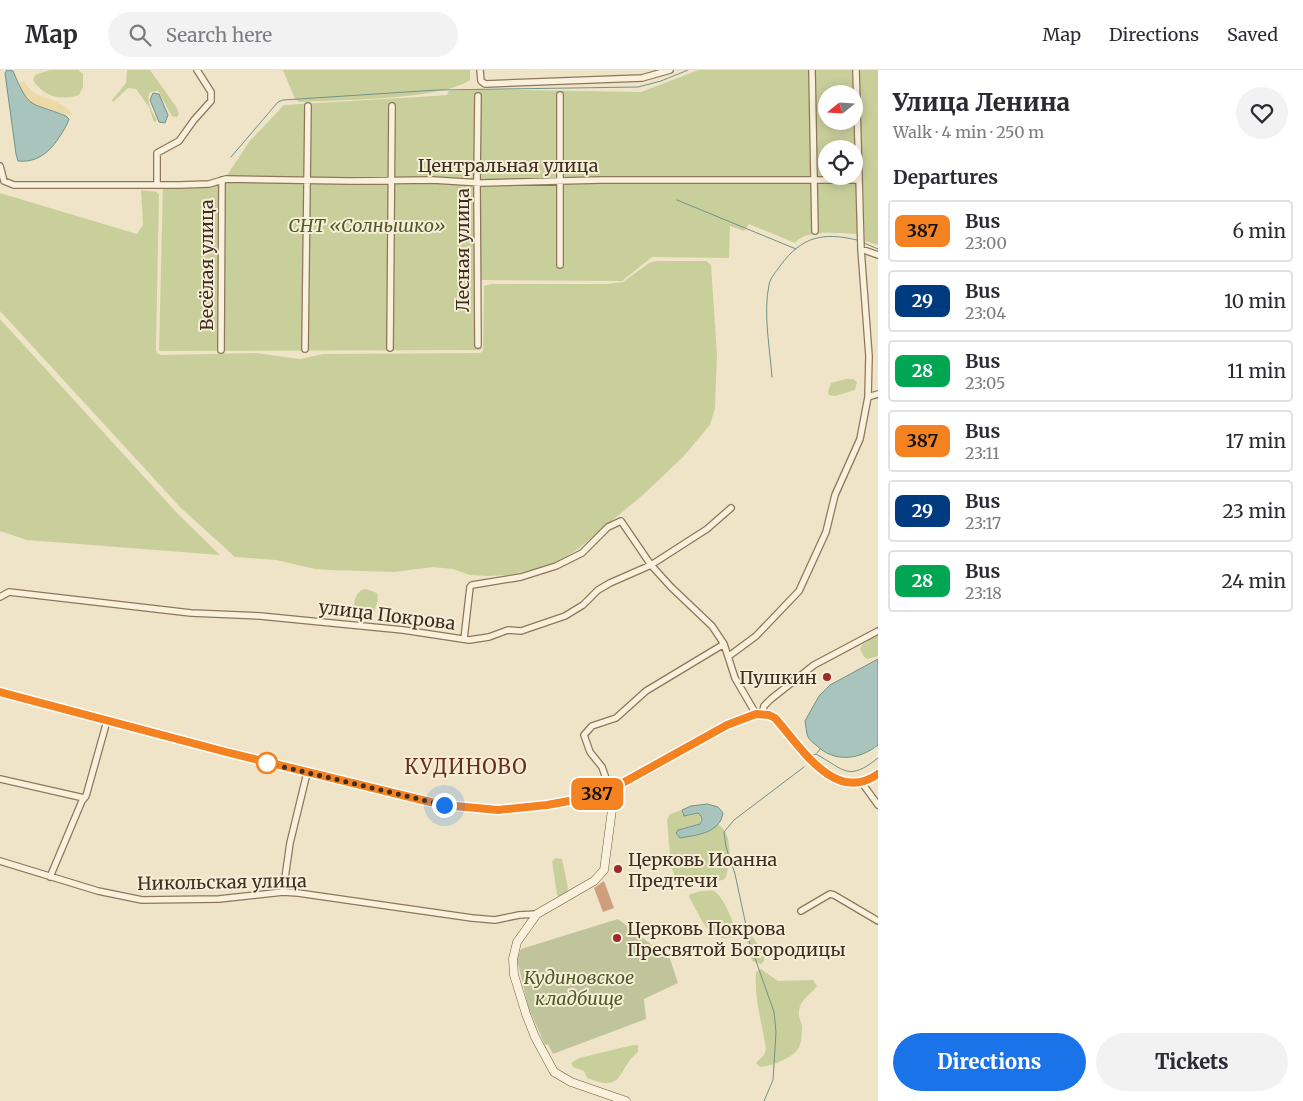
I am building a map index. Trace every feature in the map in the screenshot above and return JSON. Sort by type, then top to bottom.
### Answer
[{"type":"main road","points":[[0,692],[307,772],[444,805],[498,810],[547,805],[580,799],[612,788],[710,733],[759,714],[775,718],[804,754],[827,773],[850,784],[862,783],[878,774]]},
{"type":"main road","points":[[612,788],[604,870],[594,881],[538,914],[517,942],[513,959],[519,992],[549,1065],[561,1077],[626,1101]]},
{"type":"street","points":[[157,185],[158,152],[178,141],[211,101],[210,92],[197,70]]},
{"type":"street","points":[[480,70],[481,81],[485,84],[642,78],[670,70]]},
{"type":"street","points":[[812,70],[815,231]]},
{"type":"street","points":[[856,70],[858,140]]},
{"type":"street","points":[[560,95],[560,265]]},
{"type":"street","name":"Лесная улица","points":[[478,96],[476,182],[478,345]]},
{"type":"street","points":[[305,349],[308,106]]},
{"type":"street","points":[[390,348],[392,106]]},
{"type":"street","name":"Центральная улица","points":[[0,166],[4,181],[14,185],[209,184],[222,180],[476,182],[818,180]]},
{"type":"street","name":"Весёлая улица","points":[[221,350],[222,180]]},
{"type":"street","points":[[729,656],[756,636],[799,591],[826,532],[836,495],[860,439],[868,397],[869,356],[861,249],[859,185]]},
{"type":"street","points":[[861,249],[878,255]]},
{"type":"street","points":[[868,397],[878,394]]},
{"type":"street","name":"улица Покрова","points":[[2,595],[14,592],[191,613],[260,616],[403,630],[464,639],[489,638],[508,630],[521,630],[557,620],[582,605],[610,582],[652,565],[707,529],[731,508]]},
{"type":"street","points":[[464,639],[470,587],[472,584],[529,575],[556,566],[582,553],[608,527],[621,521],[652,565],[671,587],[712,626],[724,644],[735,678],[759,714],[771,699],[814,665],[878,631]]},
{"type":"street","points":[[612,788],[602,767],[590,752],[584,735],[588,730],[601,723],[616,718],[646,691],[724,644]]},
{"type":"street","points":[[50,877],[93,776],[108,721]]},
{"type":"street","points":[[282,892],[290,843],[307,772]]},
{"type":"street","points":[[0,779],[84,798]]},
{"type":"street","points":[[862,783],[878,805]]},
{"type":"street","name":"Никольская улица","points":[[0,861],[50,877],[142,900],[219,899],[282,892],[495,920],[538,914]]},
{"type":"street","points":[[801,911],[830,894],[878,921]]},
{"type":"green space","points":[[50,70],[78,70],[83,74],[83,87],[79,95],[65,98],[53,96],[37,86],[33,80],[35,75]]},
{"type":"green space","points":[[127,70],[150,70],[177,108],[179,114],[177,117],[172,116],[158,91],[150,92],[148,99],[157,121],[154,122],[149,107],[136,89],[128,88],[113,102],[112,100],[126,83]]},
{"type":"green space","points":[[283,70],[470,70],[470,80],[456,87],[414,95],[299,102],[295,99]]},
{"type":"green space","name":"СНТ «Солнышко»","points":[[699,70],[852,70],[853,85],[818,85],[818,130],[855,130],[855,140],[818,140],[818,185],[856,185],[858,234],[808,235],[795,243],[749,224],[744,231],[730,226],[729,258],[652,257],[622,281],[480,280],[481,350],[159,351],[163,184],[200,184],[226,177],[249,142],[284,105],[447,95],[449,91],[472,89],[641,92]]},
{"type":"green space","points":[[859,70],[878,70],[878,245],[865,241],[863,140],[861,140],[861,130],[863,130],[863,85],[860,85]]},
{"type":"green space","points":[[141,190],[157,192],[159,195],[156,349],[157,353],[161,355],[255,353],[300,359],[323,354],[480,353],[483,351],[484,286],[491,284],[608,284],[623,282],[649,263],[656,261],[706,261],[711,265],[717,355],[715,408],[710,425],[683,457],[644,494],[578,549],[555,563],[538,568],[509,575],[487,576],[470,575],[453,569],[433,567],[395,572],[315,569],[276,560],[235,557],[181,508],[0,311],[0,193],[137,234],[143,225]]},
{"type":"green space","points":[[0,319],[178,514],[220,555],[27,540],[0,531]]},
{"type":"green space","points":[[853,379],[857,382],[855,390],[835,396],[829,395],[831,383]]},
{"type":"green space","points":[[366,589],[377,593],[378,600],[372,618],[363,620],[356,616],[354,604],[359,592]]},
{"type":"green space","points":[[878,635],[878,656],[868,659],[864,657],[860,649],[862,645]]},
{"type":"green space","points":[[682,810],[682,814],[687,816],[698,813],[701,816],[700,824],[682,828],[713,829],[718,824],[727,835],[730,849],[729,864],[726,877],[723,880],[698,883],[676,879],[671,867],[667,820],[670,814]]},
{"type":"green space","points":[[556,858],[562,859],[568,888],[567,893],[560,897],[557,895],[552,861]]},
{"type":"green space","points":[[714,891],[718,894],[731,918],[735,934],[727,938],[719,937],[707,928],[689,897],[690,894]]},
{"type":"green space","name":"Кудиновское кладбище","points":[[618,919],[670,959],[678,983],[644,999],[646,1019],[553,1054],[548,1044],[545,1045],[528,1006],[517,959],[521,949]]},
{"type":"green space","points":[[750,933],[764,954],[764,961],[761,964],[752,961],[746,937]]},
{"type":"green space","points":[[761,969],[778,981],[813,980],[817,986],[800,1007],[799,1015],[802,1032],[798,1049],[791,1056],[760,1067],[756,1063],[764,1055],[766,1049],[756,992],[756,972]]},
{"type":"green space","points":[[638,1045],[638,1052],[618,1078],[608,1083],[587,1078],[584,1071],[573,1067],[571,1063],[579,1058]]},
{"type":"sand","points":[[24,81],[33,92],[59,103],[73,115],[38,106],[28,101],[20,88],[20,82]]},
{"type":"water","points":[[7,70],[13,71],[23,93],[32,103],[66,116],[69,119],[52,147],[42,155],[31,160],[18,161],[16,154],[5,73]]},
{"type":"water","points":[[153,93],[159,94],[168,115],[165,123],[159,122],[150,100]]},
{"type":"water","points":[[878,659],[878,745],[863,754],[847,757],[831,755],[823,751],[808,737],[805,721],[819,696],[830,685]]},
{"type":"water","points":[[707,804],[718,807],[723,813],[721,820],[713,829],[707,832],[680,838],[676,833],[678,830],[700,824],[702,820],[698,813],[684,816],[682,810],[691,806]]},
{"type":"building","points":[[604,881],[614,908],[603,912],[594,888]]},
{"type":"waterway","points":[[231,157],[278,102],[283,100],[437,90],[638,87],[661,81],[688,70]]},
{"type":"waterway","points":[[677,200],[796,249]]},
{"type":"waterway","points":[[772,377],[767,331],[767,296],[772,277],[788,256],[805,242],[834,236],[857,240]]},
{"type":"waterway","points":[[864,243],[878,249]]},
{"type":"waterway","points":[[817,753],[820,749]]},
{"type":"waterway","points":[[813,755],[816,754],[840,769],[853,772],[860,770],[878,758]]},
{"type":"waterway","points":[[764,1101],[773,1080],[776,1032],[774,1012],[750,944],[724,832],[734,820],[804,767]]},
{"type":"bus line","name":"387","points":[[0,692],[307,772],[444,805],[473,808],[498,810],[547,805],[580,799],[610,790],[710,733],[756,714],[769,715],[775,718],[797,747],[812,762],[844,782],[850,784],[862,783],[878,774]]},
{"type":"place","name":"Пушкин","points":[[827,677]]},
{"type":"place","name":"Церковь Иоанна Предтечи","points":[[618,869]]},
{"type":"place","name":"Церковь Покрова Пресвятой Богородицы","points":[[617,938]]},
{"type":"district","name":"КУДИНОВО","points":[[466,766]]},
{"type":"route","points":[[267,763],[444,805]]}]
